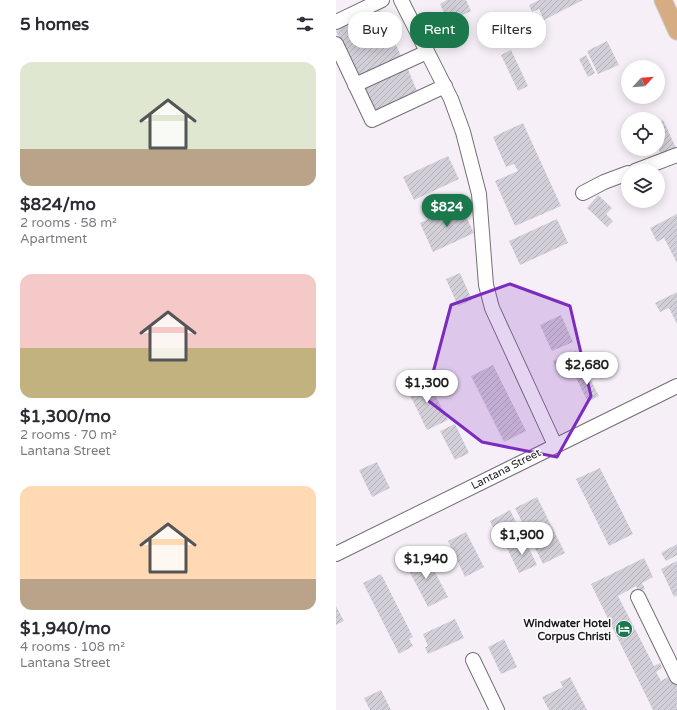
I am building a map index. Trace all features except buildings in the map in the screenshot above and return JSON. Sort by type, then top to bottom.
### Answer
[{"type":"main road","points":[[663,0],[677,31]]},
{"type":"street","points":[[336,22],[382,0]]},
{"type":"street","points":[[401,0],[445,86],[464,132],[480,194],[486,285],[492,308],[555,445]]},
{"type":"street","points":[[336,44],[372,120],[445,86]]},
{"type":"street","points":[[355,85],[427,52]]},
{"type":"street","points":[[653,164],[677,155]]},
{"type":"street","points":[[583,193],[604,182],[621,176]]},
{"type":"street","name":"Lantana Street","points":[[336,554],[677,386]]},
{"type":"street","points":[[638,597],[676,673]]},
{"type":"street","points":[[473,660],[497,710]]},
{"type":"highlighted area","points":[[510,284],[570,306],[591,396],[557,457],[482,442],[426,399],[451,305]]},
{"type":"place","name":"Windwater Hotel Corpus Christi","points":[[624,629]]}]
